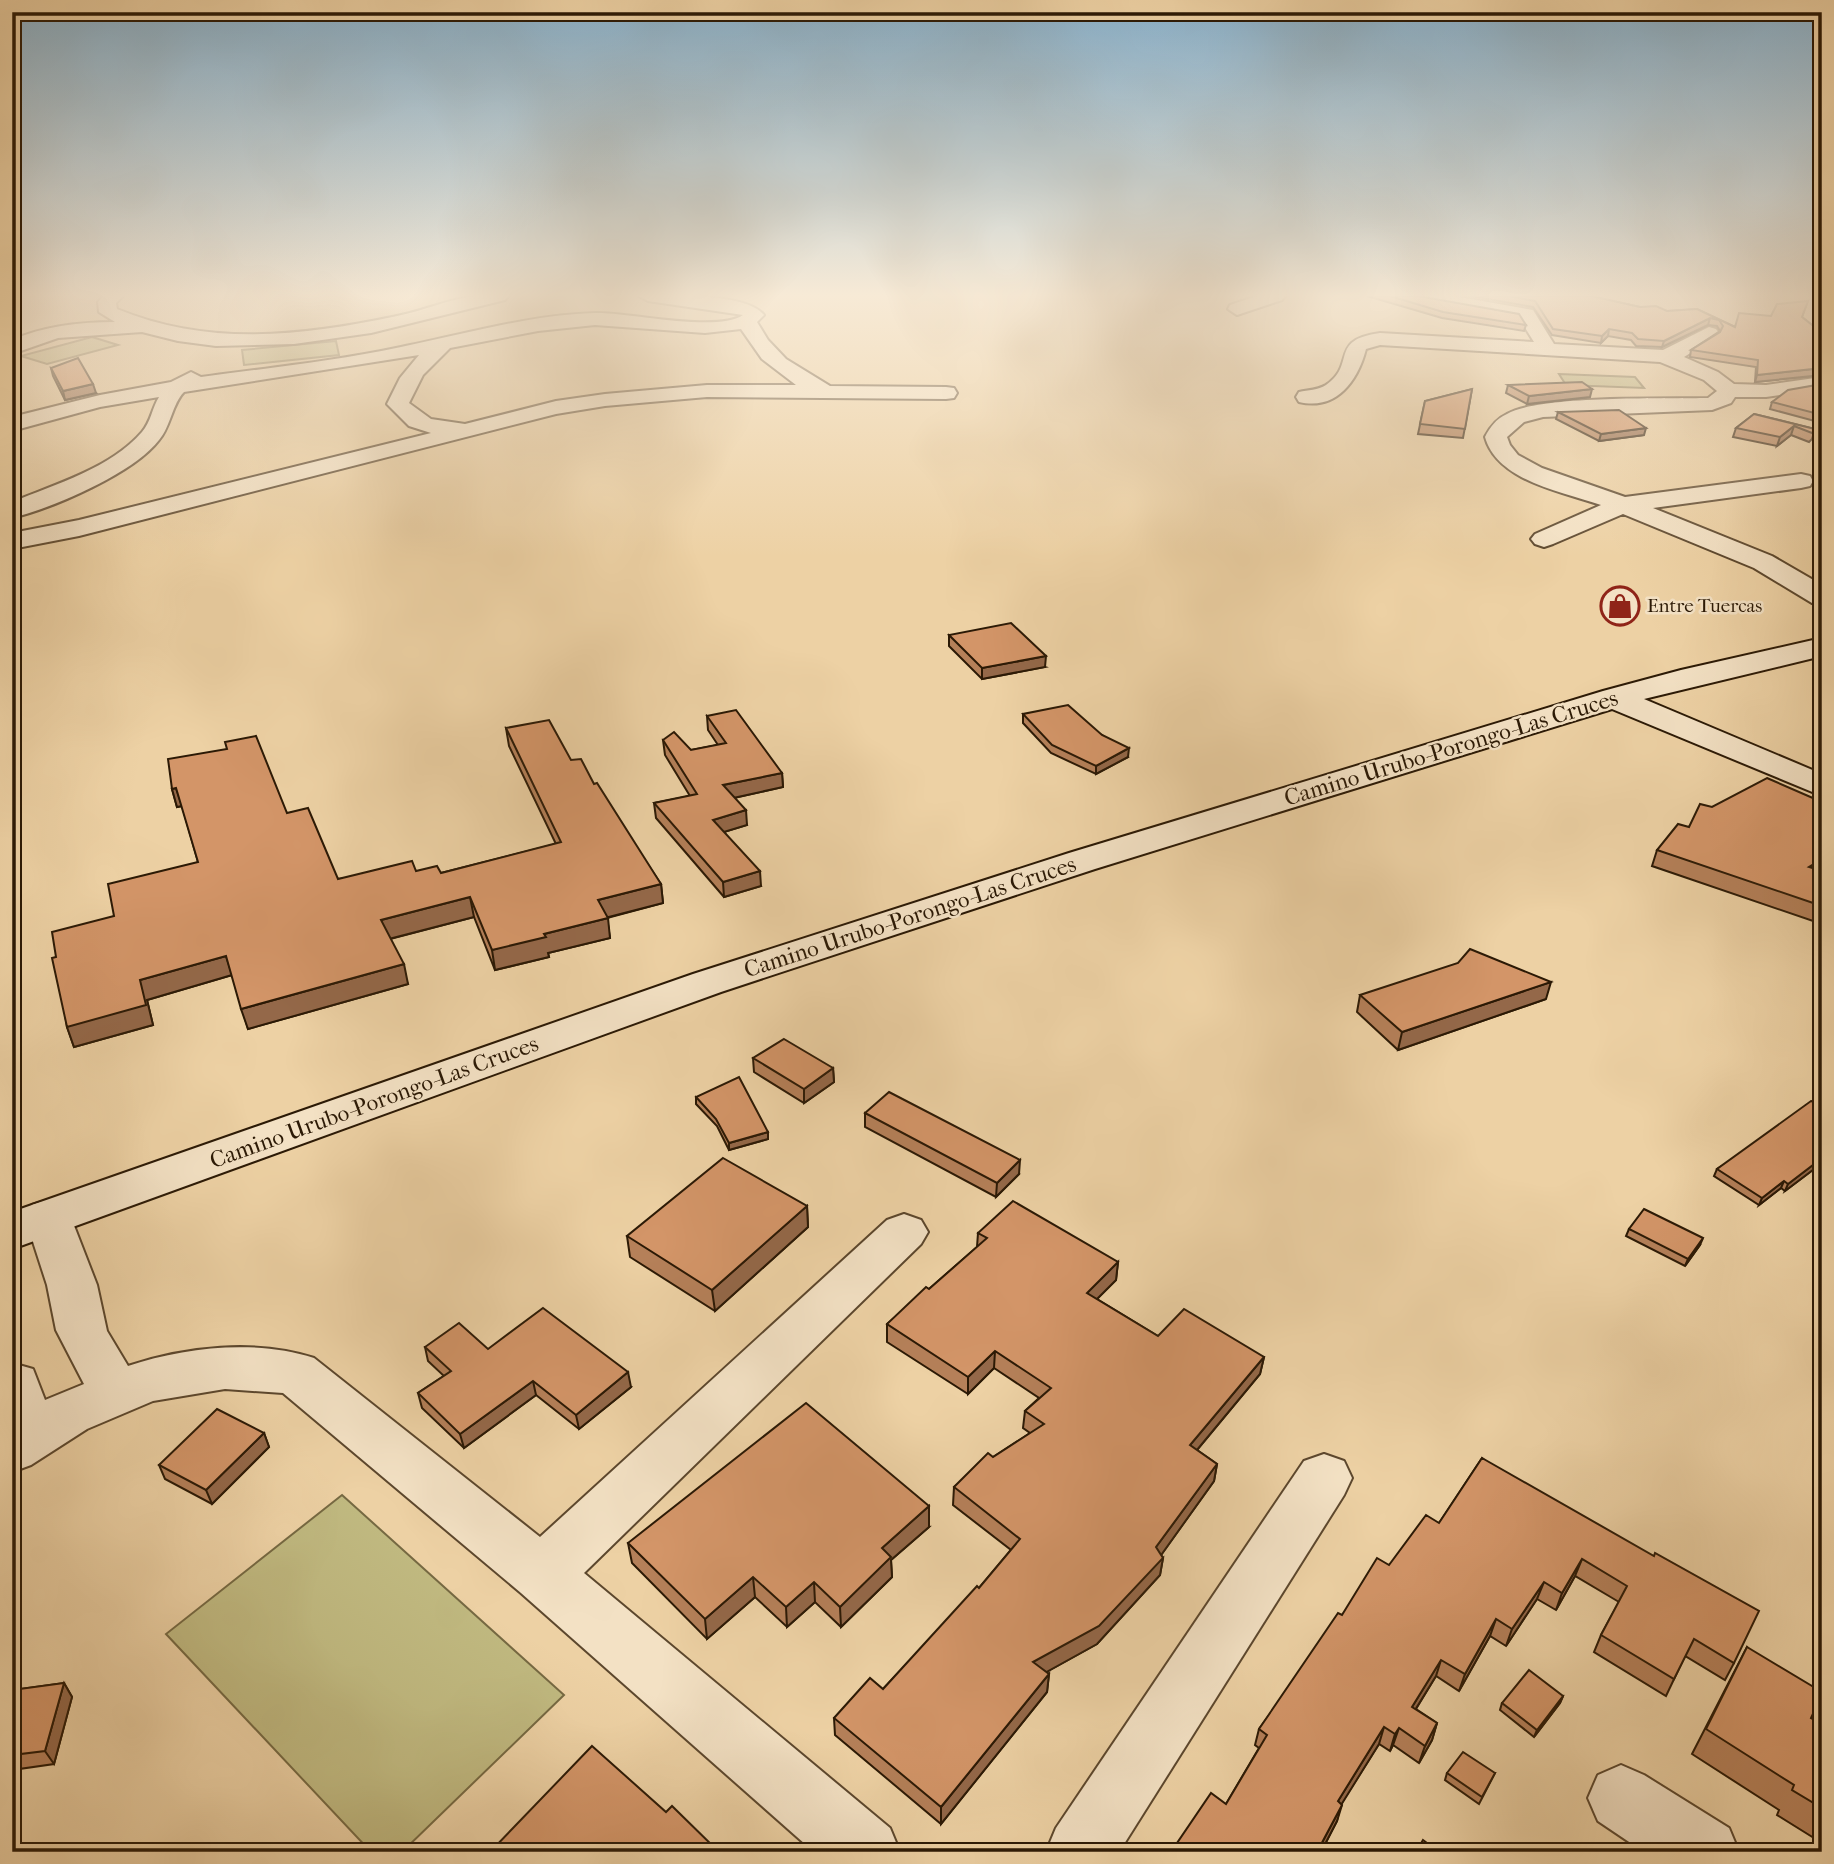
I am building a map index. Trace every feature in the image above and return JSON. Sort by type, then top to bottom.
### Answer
[{"type":"street","points":[[12,511],[122,460],[150,437],[164,412],[165,399],[173,388],[182,383]]},
{"type":"street","points":[[12,424],[91,403],[207,383]]},
{"type":"street","points":[[405,383],[398,404],[410,419],[436,427],[476,427]]},
{"type":"street","points":[[807,383],[824,391]]},
{"type":"street","points":[[1307,397],[1331,393],[1341,383]]},
{"type":"street","points":[[1715,383],[1720,397],[1737,412]]},
{"type":"street","points":[[1822,383],[1720,397],[1542,410],[1516,417],[1500,429],[1496,437],[1499,447],[1510,460],[1534,473],[1623,505],[1763,562],[1822,597]]},
{"type":"street","points":[[12,541],[79,528],[556,408],[642,396],[707,391],[946,393]]},
{"type":"street","points":[[1544,539],[1623,505],[1801,481]]},
{"type":"street","name":"Camino Urubo-Porongo-Las Cruces","points":[[31,1224],[707,983],[1095,857],[1614,698],[1681,679],[1822,647]]},
{"type":"street","points":[[1614,698],[1822,786]]},
{"type":"street","points":[[31,1224],[72,1285],[86,1337],[116,1394]]},
{"type":"street","points":[[542,1574],[904,1232]]},
{"type":"street","points":[[14,1384],[21,1443],[68,1413],[147,1381],[225,1368],[295,1373],[542,1574],[866,1852]]},
{"type":"street","points":[[1080,1852],[1324,1478]]},
{"type":"street","points":[[1620,1798],[1705,1852]]},
{"type":"shaded area","points":[[1565,383],[1640,383],[1644,388]]},
{"type":"shaded area","points":[[342,1495],[564,1695],[402,1852],[371,1852],[166,1634]]},
{"type":"building","points":[[59,383],[93,384],[63,391]]},
{"type":"building","points":[[1583,383],[1592,389],[1529,396],[1508,385]]},
{"type":"building","points":[[1822,384],[1822,415],[1772,402],[1788,390]]},
{"type":"building","points":[[1472,389],[1465,429],[1420,424],[1425,401]]},
{"type":"building","points":[[1619,410],[1646,428],[1601,434],[1558,412]]},
{"type":"building","points":[[1754,414],[1815,429],[1812,433],[1794,426],[1780,437],[1736,428]]},
{"type":"building","points":[[1011,623],[1046,656],[982,668],[949,635]]},
{"type":"building","points":[[1068,705],[1102,735],[1129,748],[1096,766],[1052,745],[1023,714]]},
{"type":"building","points":[[736,710],[782,773],[723,785],[746,810],[713,820],[760,871],[723,882],[654,803],[697,794],[663,740],[674,732],[691,750],[726,743],[707,716]]},
{"type":"building","points":[[549,720],[571,760],[581,759],[594,784],[597,783],[661,884],[598,900],[608,918],[492,950],[470,897],[381,920],[404,964],[241,1009],[226,956],[140,980],[146,1005],[67,1027],[52,958],[56,957],[52,932],[114,916],[108,884],[198,862],[176,788],[172,789],[168,759],[227,749],[225,742],[256,736],[287,813],[308,808],[338,879],[412,861],[416,871],[437,866],[441,873],[561,842],[506,728]]},
{"type":"building","points":[[1767,778],[1822,802],[1822,859],[1809,867],[1822,871],[1822,906],[1657,850],[1678,824],[1689,827],[1700,804],[1712,807]]},
{"type":"building","points":[[1470,949],[1551,982],[1402,1032],[1360,995],[1458,963]]},
{"type":"building","points":[[784,1039],[833,1068],[804,1089],[753,1058]]},
{"type":"building","points":[[739,1077],[768,1132],[729,1143],[716,1119],[696,1097]]},
{"type":"building","points":[[889,1092],[1020,1160],[997,1183],[865,1113]]},
{"type":"building","points":[[1811,1101],[1822,1105],[1822,1158],[1788,1184],[1784,1181],[1762,1198],[1717,1169]]},
{"type":"building","points":[[723,1158],[807,1206],[712,1290],[627,1236]]},
{"type":"building","points":[[1013,1201],[1118,1262],[1087,1293],[1158,1336],[1184,1309],[1264,1357],[1190,1445],[1217,1464],[1156,1547],[1163,1558],[1099,1626],[1033,1662],[1049,1674],[941,1807],[834,1718],[870,1678],[883,1689],[977,1586],[979,1588],[1020,1539],[954,1487],[988,1453],[993,1457],[1044,1424],[1025,1411],[1051,1388],[995,1351],[968,1377],[887,1324],[926,1287],[929,1289],[987,1238],[978,1233]]},
{"type":"building","points":[[1644,1209],[1703,1238],[1688,1259],[1629,1229]]},
{"type":"building","points":[[543,1308],[628,1372],[576,1415],[533,1381],[460,1434],[418,1393],[451,1371],[425,1347],[459,1323],[488,1349]]},
{"type":"building","points":[[806,1403],[929,1506],[882,1548],[891,1557],[840,1607],[814,1582],[786,1607],[753,1577],[705,1619],[628,1543]]},
{"type":"building","points":[[217,1409],[264,1433],[206,1490],[159,1465]]},
{"type":"building","points":[[1482,1458],[1654,1556],[1655,1553],[1759,1611],[1734,1663],[1694,1639],[1674,1679],[1601,1635],[1627,1586],[1582,1559],[1562,1593],[1544,1582],[1512,1629],[1496,1619],[1465,1674],[1441,1660],[1412,1707],[1437,1723],[1425,1746],[1399,1728],[1395,1734],[1384,1727],[1338,1801],[1342,1805],[1317,1852],[1176,1852],[1173,1849],[1211,1793],[1226,1804],[1267,1735],[1259,1729],[1338,1613],[1342,1615],[1377,1558],[1389,1565],[1426,1515],[1439,1523]]},
{"type":"building","points":[[1747,1647],[1822,1692],[1811,1718],[1822,1724],[1822,1808],[1792,1790],[1794,1785],[1706,1729]]},
{"type":"building","points":[[1529,1670],[1563,1696],[1537,1730],[1502,1703]]},
{"type":"building","points":[[64,1683],[45,1751],[12,1755],[12,1690]]},
{"type":"building","points":[[592,1746],[666,1812],[672,1806],[719,1852],[490,1852]]},
{"type":"building","points":[[1463,1752],[1495,1773],[1482,1797],[1447,1773]]},
{"type":"building","points":[[1423,1840],[1439,1852],[1416,1852]]},
{"type":"place","name":"Entre Tuercas","points":[[1620,606]]}]
